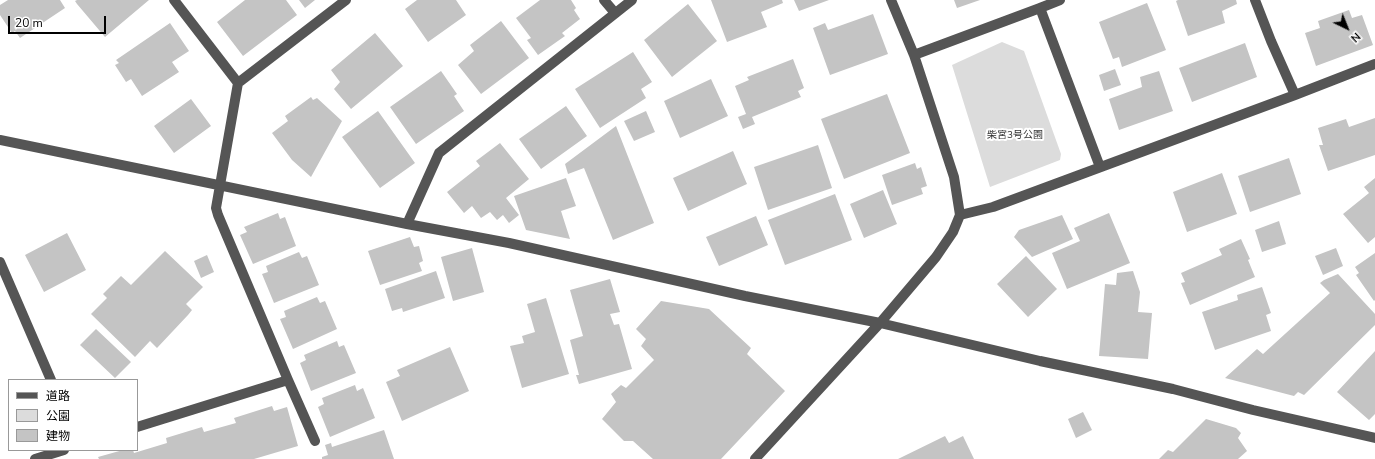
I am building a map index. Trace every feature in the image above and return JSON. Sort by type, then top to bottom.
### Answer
[{"type":"street","points":[[174,0],[238,83]]},
{"type":"street","points":[[315,441],[216,208],[238,83],[346,0]]},
{"type":"street","points":[[604,0],[615,13]]},
{"type":"street","points":[[406,224],[439,153],[632,0]]},
{"type":"street","points":[[755,459],[880,323],[936,257],[953,232],[960,215],[954,176],[914,55],[891,0]]},
{"type":"street","points":[[914,55],[1060,0]]},
{"type":"street","points":[[1255,0],[1295,95]]},
{"type":"street","points":[[1040,8],[1100,167]]},
{"type":"street","points":[[960,215],[993,207],[1375,64]]},
{"type":"street","points":[[0,140],[406,224],[509,243],[745,296],[880,323],[1033,359],[1173,389],[1253,410],[1375,438]]},
{"type":"street","points":[[0,262],[51,379]]},
{"type":"street","points":[[138,427],[288,380]]},
{"type":"street","points":[[35,459],[61,451]]},
{"type":"green space","name":"柴宮3号公園","points":[[1002,42],[1024,51],[1061,154],[1060,160],[990,187],[952,65]]},
{"type":"building","points":[[8,0],[60,0],[65,8],[20,38],[15,31],[12,33],[0,15],[0,5]]},
{"type":"building","points":[[149,0],[105,37],[77,4],[75,1]]},
{"type":"building","points":[[245,0],[286,0],[297,15],[243,56],[217,22]]},
{"type":"building","points":[[299,0],[315,0],[305,8]]},
{"type":"building","points":[[417,0],[456,0],[466,15],[428,42],[405,9]]},
{"type":"building","points":[[540,0],[571,0],[576,8],[574,10],[580,19],[562,33],[565,36],[538,55],[527,40],[531,38],[516,18]]},
{"type":"building","points":[[711,0],[782,0],[783,3],[761,12],[767,27],[727,42]]},
{"type":"building","points":[[794,0],[829,0],[799,11]]},
{"type":"building","points":[[954,0],[980,0],[957,8]]},
{"type":"building","points":[[1236,0],[1237,4],[1222,11],[1225,23],[1188,36],[1176,1]]},
{"type":"building","points":[[1147,3],[1166,50],[1122,67],[1119,57],[1113,59],[1099,22]]},
{"type":"building","points":[[688,4],[717,41],[672,77],[644,40]]},
{"type":"building","points":[[1349,10],[1352,18],[1362,15],[1373,45],[1316,66],[1305,33],[1320,28],[1318,21]]},
{"type":"building","points":[[873,14],[888,54],[830,75],[813,28],[825,23],[828,30]]},
{"type":"building","points":[[501,21],[529,58],[481,94],[458,65],[474,51],[470,45]]},
{"type":"building","points":[[170,23],[189,51],[172,62],[179,72],[142,96],[131,79],[126,82],[115,65],[119,63],[116,60]]},
{"type":"building","points":[[375,33],[403,66],[351,109],[334,89],[340,82],[331,70]]},
{"type":"building","points":[[1245,43],[1257,77],[1192,102],[1179,68]]},
{"type":"building","points":[[633,52],[652,82],[641,89],[646,98],[600,128],[575,89]]},
{"type":"building","points":[[793,59],[804,88],[798,91],[801,97],[752,117],[755,124],[743,129],[738,117],[746,114],[735,86],[749,80],[747,77]]},
{"type":"building","points":[[1115,69],[1121,85],[1104,91],[1099,75]]},
{"type":"building","points":[[441,71],[457,94],[454,96],[464,111],[416,144],[390,107]]},
{"type":"building","points":[[1159,71],[1173,111],[1119,130],[1109,99],[1142,87],[1140,77]]},
{"type":"building","points":[[711,79],[728,116],[680,138],[664,101]]},
{"type":"building","points":[[887,94],[910,153],[844,179],[821,119]]},
{"type":"building","points":[[311,97],[313,100],[317,98],[342,121],[311,177],[292,160],[272,133],[288,121],[285,116]]},
{"type":"building","points":[[191,99],[211,126],[174,153],[154,126]]},
{"type":"building","points":[[566,106],[587,136],[541,169],[519,139]]},
{"type":"building","points":[[378,111],[415,163],[380,188],[342,137]]},
{"type":"building","points":[[646,111],[655,132],[634,141],[624,121]]},
{"type":"building","points":[[1375,118],[1375,155],[1328,171],[1319,145],[1323,145],[1318,128],[1346,119],[1349,127]]},
{"type":"building","points":[[616,126],[654,223],[613,240],[584,168],[568,174],[565,164]]},
{"type":"building","points":[[500,143],[529,179],[506,198],[519,215],[509,223],[503,215],[497,220],[490,212],[481,218],[472,206],[464,213],[447,192],[480,166],[476,161]]},
{"type":"building","points":[[818,145],[832,188],[768,210],[754,167]]},
{"type":"building","points":[[733,151],[747,184],[688,211],[673,178]]},
{"type":"building","points":[[1289,158],[1301,194],[1250,212],[1238,176]]},
{"type":"building","points":[[915,163],[917,169],[921,167],[927,186],[921,188],[923,194],[892,205],[882,175]]},
{"type":"building","points":[[1222,173],[1237,214],[1187,232],[1173,192]]},
{"type":"building","points":[[566,178],[576,206],[561,211],[570,239],[526,230],[514,196]]},
{"type":"building","points":[[1375,178],[1375,237],[1368,243],[1343,214],[1369,193],[1364,187]]},
{"type":"building","points":[[883,190],[897,224],[864,238],[850,204]]},
{"type":"building","points":[[835,194],[852,240],[785,265],[768,220]]},
{"type":"building","points":[[278,213],[280,219],[285,217],[296,246],[253,264],[240,235],[247,232],[244,227]]},
{"type":"building","points":[[1109,213],[1130,263],[1067,289],[1052,253],[1080,241],[1074,228]]},
{"type":"building","points":[[1062,215],[1073,239],[1032,257],[1014,237],[1019,230]]},
{"type":"building","points":[[756,216],[768,245],[719,266],[706,237]]},
{"type":"building","points":[[1279,221],[1286,244],[1262,252],[1255,230]]},
{"type":"building","points":[[67,233],[86,270],[44,292],[25,255]]},
{"type":"building","points":[[410,237],[414,247],[419,246],[423,261],[419,263],[422,271],[380,285],[368,251]]},
{"type":"building","points":[[1241,239],[1250,259],[1248,260],[1255,277],[1190,305],[1181,283],[1185,282],[1181,273],[1222,255],[1219,249]]},
{"type":"building","points":[[472,248],[484,292],[453,301],[441,257]]},
{"type":"building","points":[[1336,248],[1343,266],[1323,275],[1315,256]]},
{"type":"building","points":[[165,251],[203,287],[186,304],[192,310],[157,348],[150,341],[135,357],[91,314],[107,298],[103,294],[121,276],[131,285]]},
{"type":"building","points":[[299,252],[302,258],[307,256],[319,285],[274,303],[262,274],[268,272],[266,266]]},
{"type":"building","points":[[1375,253],[1374,301],[1356,275],[1359,273],[1355,267]]},
{"type":"building","points":[[207,255],[214,272],[201,278],[194,261]]},
{"type":"building","points":[[1026,256],[1057,289],[1028,317],[997,284]]},
{"type":"building","points":[[436,271],[445,298],[403,312],[402,308],[392,311],[385,289]]},
{"type":"building","points":[[1133,271],[1140,292],[1138,312],[1152,313],[1148,359],[1099,356],[1105,284],[1116,285],[1117,273]]},
{"type":"building","points":[[1338,274],[1375,314],[1375,325],[1304,395],[1298,392],[1294,396],[1225,378],[1257,349],[1263,354],[1330,293],[1320,283]]},
{"type":"building","points":[[610,279],[620,312],[610,314],[614,325],[619,324],[632,369],[579,384],[576,375],[579,375],[570,340],[583,336],[570,290]]},
{"type":"building","points":[[1262,287],[1271,313],[1266,315],[1271,331],[1215,350],[1202,312],[1238,300],[1237,295]]},
{"type":"building","points":[[317,297],[320,303],[325,301],[337,329],[293,349],[280,319],[286,317],[284,311]]},
{"type":"building","points":[[546,298],[569,374],[522,388],[510,346],[524,343],[522,336],[535,332],[527,304]]},
{"type":"building","points":[[661,301],[709,309],[751,348],[747,354],[785,391],[721,459],[653,459],[633,441],[624,441],[602,419],[616,402],[611,394],[621,385],[626,388],[654,360],[641,346],[646,339],[636,329]]},
{"type":"building","points":[[96,329],[131,362],[115,378],[80,345]]},
{"type":"building","points":[[337,341],[339,347],[344,345],[356,373],[311,391],[300,363],[306,360],[304,355]]},
{"type":"building","points":[[450,347],[469,391],[402,421],[386,382],[400,376],[397,370]]},
{"type":"building","points":[[1375,351],[1375,414],[1369,420],[1337,392]]},
{"type":"building","points":[[355,385],[357,391],[363,388],[375,418],[330,437],[318,407],[324,404],[322,398]]},
{"type":"building","points":[[272,406],[274,411],[287,407],[298,446],[254,459],[99,459],[98,457],[119,451],[133,451],[134,453],[167,443],[166,438],[202,427],[204,432],[236,423],[234,418]]},
{"type":"building","points":[[1083,412],[1092,430],[1076,438],[1068,419]]},
{"type":"building","points":[[1206,419],[1236,428],[1241,433],[1238,438],[1247,451],[1238,459],[1159,459],[1168,450],[1173,452]]},
{"type":"building","points":[[384,430],[394,459],[322,459],[322,457],[328,455],[325,445],[331,443],[332,447]]},
{"type":"building","points":[[945,436],[949,443],[963,436],[974,459],[898,459]]}]
